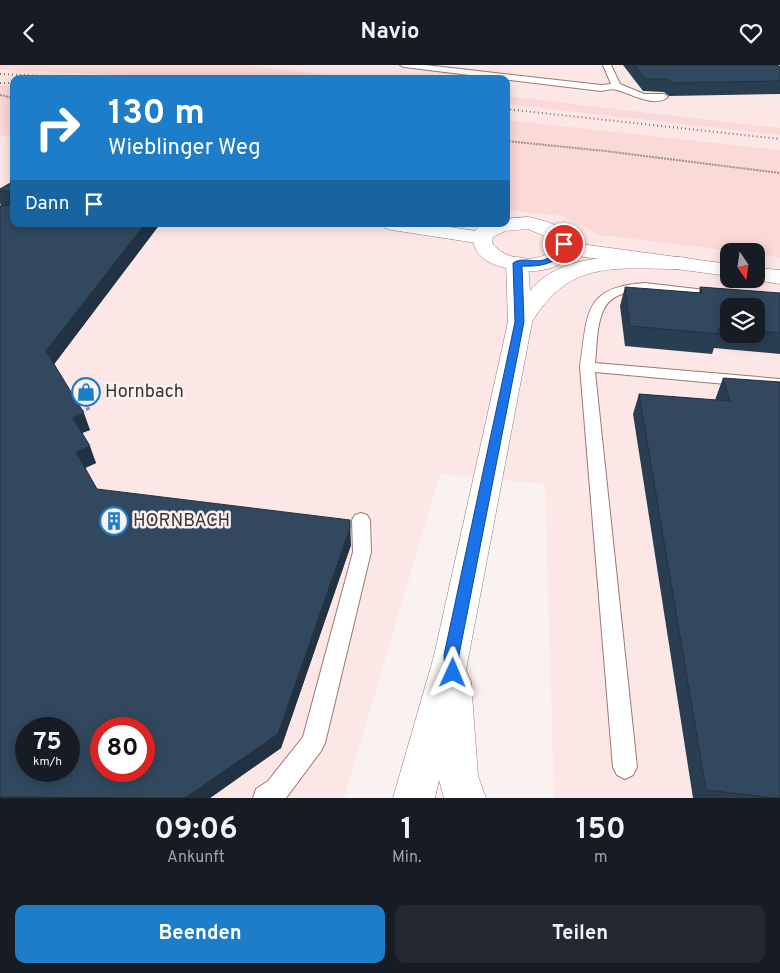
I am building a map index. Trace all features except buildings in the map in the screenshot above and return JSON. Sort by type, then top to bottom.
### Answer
[{"type":"main road","points":[[483,237],[484,245],[490,253],[502,260],[517,263],[534,264],[548,261],[559,256],[564,248],[562,240],[543,227],[528,223],[510,224]]},
{"type":"main road","points":[[413,227],[483,237]]},
{"type":"main road","points":[[483,237],[496,227]]},
{"type":"main road","points":[[564,248],[720,269]]},
{"type":"main road","points":[[414,798],[452,655],[520,322],[517,263]]},
{"type":"main road","points":[[520,322],[541,293],[557,279],[571,271],[592,266],[624,263],[680,263]]},
{"type":"main road","points":[[765,275],[780,277]]},
{"type":"main road","points":[[452,655],[458,776],[465,798]]},
{"type":"lane","points":[[404,65],[490,75]]},
{"type":"lane","points":[[607,65],[616,86]]},
{"type":"lane","points":[[510,77],[601,88],[616,86],[643,97],[664,97]]},
{"type":"lane","points":[[625,767],[587,367],[597,308],[610,294],[626,288],[648,287],[723,296]]},
{"type":"lane","points":[[587,367],[780,384]]},
{"type":"lane","points":[[265,798],[277,790],[313,743],[362,552],[361,519]]},
{"type":"path","points":[[510,141],[605,151],[780,173]]},
{"type":"path","points":[[80,412],[92,407]]},
{"type":"shaded area","points":[[0,65],[247,65],[328,75],[124,75],[0,70]]},
{"type":"shaded area","points":[[247,65],[780,65],[780,128],[510,96],[510,75],[328,75]]},
{"type":"shaded area","points":[[0,70],[143,75],[10,75],[10,86],[0,85]]},
{"type":"shaded area","points":[[0,85],[10,86],[10,137],[0,135]]},
{"type":"shaded area","points":[[510,96],[780,128],[780,135],[510,104]]},
{"type":"shaded area","points":[[510,104],[780,135],[780,150],[510,120]]},
{"type":"shaded area","points":[[510,120],[780,150],[780,258],[765,256],[765,243],[720,243],[720,249],[599,235],[562,216],[510,210]]},
{"type":"shaded area","points":[[0,135],[10,137],[10,227],[510,227],[510,209],[562,216],[599,235],[720,249],[720,288],[765,288],[765,256],[780,258],[780,798],[554,798],[545,484],[440,474],[344,798],[0,798]]},
{"type":"railway","points":[[0,74],[23,75]]},
{"type":"railway","points":[[0,83],[10,83]]},
{"type":"railway","points":[[510,109],[780,139]]},
{"type":"place","name":"Hornbach","points":[[86,392]]},
{"type":"place","name":"HORNBACH","points":[[114,521]]},
{"type":"route","points":[[453,673],[452,655],[520,322],[517,263],[534,264],[554,259],[562,252],[564,244]]}]
